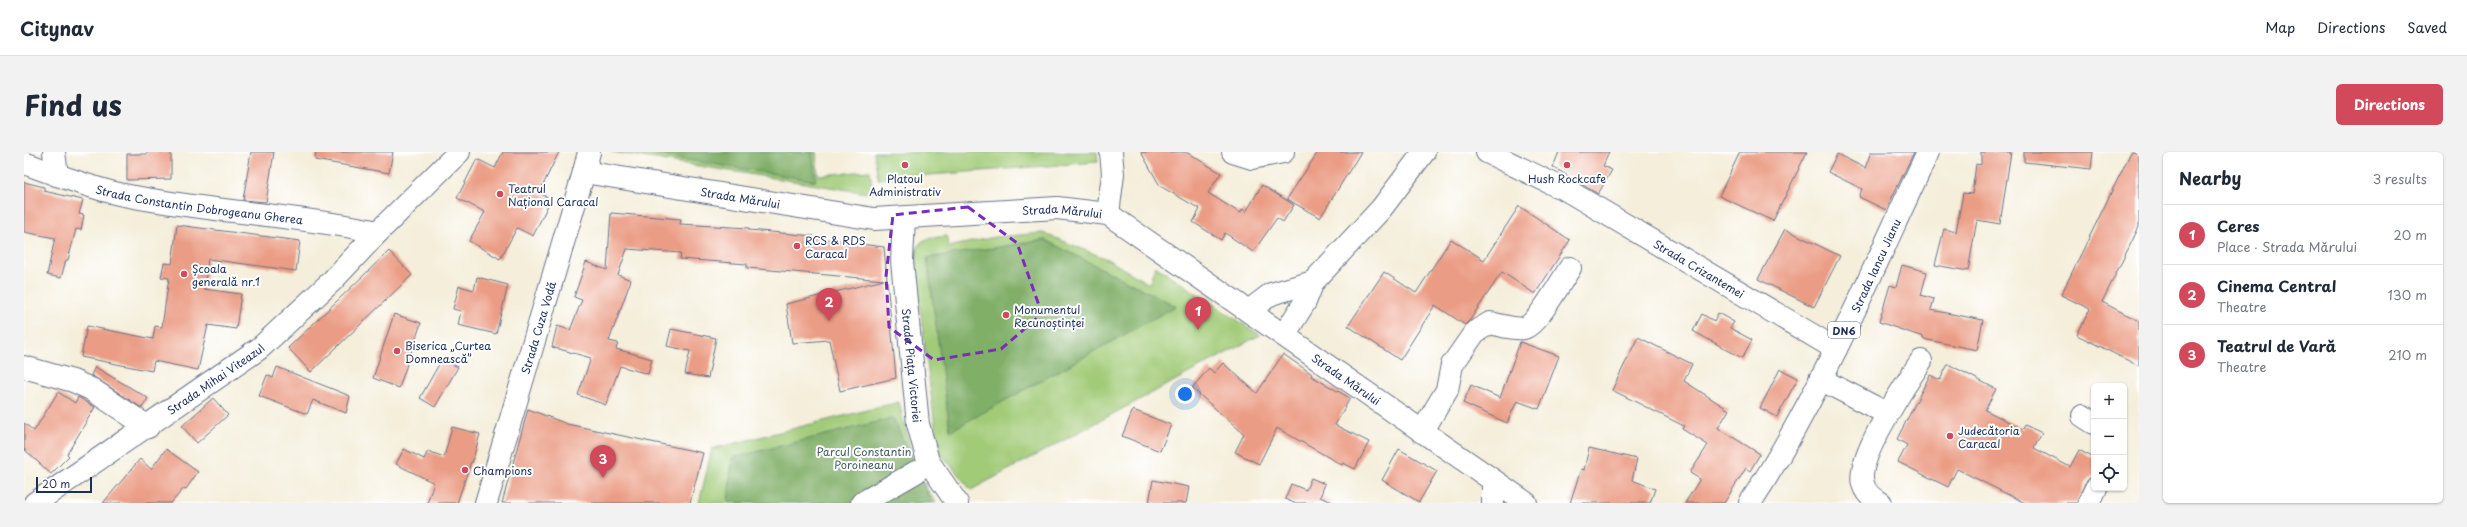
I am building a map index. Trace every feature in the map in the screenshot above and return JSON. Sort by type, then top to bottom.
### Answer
[{"type":"main road","points":[[54,152],[57,175]]},
{"type":"main road","name":"Strada Mihai Viteazul","points":[[35,503],[148,427],[260,348],[332,281],[378,232],[459,152]]},
{"type":"main road","points":[[1108,214],[1113,174],[1111,152]]},
{"type":"main road","points":[[1233,152],[1252,158],[1284,152]]},
{"type":"main road","points":[[1284,335],[1305,302],[1313,282],[1381,209],[1424,152]]},
{"type":"main road","name":"Strada Crizantemei","points":[[1487,152],[1558,186],[1836,349]]},
{"type":"main road","name":"Strada Iancu Jianu","points":[[1750,503],[1780,458],[1836,349],[1928,152]]},
{"type":"main road","name":"Strada Mărului","points":[[586,162],[874,219],[1057,208],[1108,214],[1250,310],[1422,432],[1493,493],[1526,503]]},
{"type":"main road","name":"Strada Cuza Vodă","points":[[486,503],[586,162]]},
{"type":"main road","name":"Strada Constantin Dobrogeanu Gherea","points":[[24,163],[117,194],[150,200],[334,223],[378,232]]},
{"type":"main road","name":"Strada Piața Victoriei","points":[[904,218],[902,261],[918,424],[928,461],[957,503]]},
{"type":"main road","points":[[1422,432],[1448,390],[1452,365],[1475,332],[1490,323],[1515,328],[1526,327],[1539,315],[1570,268]]},
{"type":"main road","points":[[1250,310],[1271,294],[1313,282]]},
{"type":"main road","points":[[1881,503],[1867,494],[1862,483],[1862,469],[1868,453],[1888,414],[1921,360]]},
{"type":"main road","points":[[24,367],[73,381],[92,389],[148,427]]},
{"type":"main road","points":[[1820,379],[1888,414]]},
{"type":"main road","points":[[862,503],[916,472]]},
{"type":"main road","points":[[2089,503],[2095,491]]},
{"type":"highlighted area","points":[[968,207],[1017,243],[1042,314],[1001,349],[934,360],[889,327],[886,276],[893,215]]},
{"type":"green space","points":[[612,152],[816,152],[818,175],[870,171],[873,194]]},
{"type":"green space","points":[[638,152],[812,152],[816,181]]},
{"type":"green space","points":[[874,152],[1097,152],[1098,162],[878,179]]},
{"type":"green space","points":[[1043,233],[1107,259],[1149,284],[1155,266],[1260,335],[971,490],[938,450],[914,259],[918,247],[924,240],[928,239],[947,236],[948,247],[995,237]]},
{"type":"green space","points":[[1045,240],[1176,306],[950,431],[927,258]]},
{"type":"green space","name":"Parcul Constantin Poroineanu","points":[[899,402],[916,472],[936,503],[699,503],[712,449]]},
{"type":"green space","name":"Parcul Constantin Poroineanu","points":[[893,418],[932,503],[728,503],[732,458]]},
{"type":"building","points":[[147,152],[171,152],[171,179],[127,180],[127,154],[147,154]]},
{"type":"building","points":[[251,152],[274,152],[266,202],[243,200]]},
{"type":"building","points":[[316,152],[393,152],[389,173],[315,160]]},
{"type":"building","name":"Teatrul Național Caracal","points":[[503,152],[559,152],[539,193],[551,199],[533,236],[517,228],[500,259],[469,241],[485,212],[457,198],[477,159],[495,168]]},
{"type":"building","points":[[1141,152],[1186,152],[1221,173],[1208,193],[1240,213],[1243,209],[1246,212],[1262,185],[1294,205],[1283,222],[1277,218],[1253,252],[1225,233],[1221,240],[1193,222],[1200,209],[1160,186]]},
{"type":"building","points":[[1318,152],[1361,152],[1320,218],[1287,199]]},
{"type":"building","points":[[1559,152],[1609,152],[1603,166],[1612,170],[1598,194],[1553,167]]},
{"type":"building","points":[[1740,152],[1807,152],[1773,221],[1719,196]]},
{"type":"building","points":[[1871,152],[1914,152],[1886,210],[1859,197],[1862,189],[1828,172],[1837,154],[1865,168]]},
{"type":"building","points":[[1981,152],[2011,152],[2000,224],[1977,220],[1968,271],[1935,265],[1944,229],[1956,232],[1963,193],[1972,194],[1976,164],[1981,165]]},
{"type":"building","points":[[2024,152],[2093,152],[2091,169],[2024,162]]},
{"type":"building","points":[[2131,152],[2139,152],[2139,227],[2102,302],[2139,321],[2139,366],[2077,335],[2090,309],[2061,295]]},
{"type":"building","points":[[24,182],[44,187],[44,191],[83,200],[79,214],[84,215],[81,230],[76,229],[68,260],[66,260],[61,278],[47,275],[55,238],[24,232]]},
{"type":"building","points":[[1519,206],[1570,240],[1535,294],[1502,272],[1470,320],[1465,325],[1435,305],[1400,360],[1348,326],[1384,272],[1416,293],[1451,239],[1484,260]]},
{"type":"building","points":[[611,213],[681,219],[680,224],[749,228],[749,230],[814,236],[813,238],[884,247],[896,378],[840,391],[829,340],[792,343],[786,304],[884,280],[747,268],[747,264],[680,259],[681,253],[627,249],[618,275],[631,280],[609,341],[618,343],[616,349],[652,359],[648,374],[620,366],[606,405],[578,395],[591,358],[552,347],[557,326],[570,330],[582,300],[574,297],[586,262],[607,270]]},
{"type":"building","name":"Școala generală nr.1","points":[[177,225],[300,241],[296,271],[208,259],[204,289],[241,294],[236,329],[208,325],[198,370],[154,361],[152,371],[81,357],[87,326],[153,339],[155,326],[162,327],[169,278],[161,277],[164,263],[172,264]]},
{"type":"building","points":[[1785,229],[1840,256],[1814,307],[1758,279]]},
{"type":"building","points":[[389,251],[412,275],[311,372],[288,348]]},
{"type":"building","points":[[1902,265],[1927,272],[1921,295],[1934,299],[1931,310],[1983,320],[1977,350],[1923,339],[1923,337],[1879,322],[1890,285],[1896,287]]},
{"type":"building","points":[[477,277],[508,285],[496,334],[458,325],[461,311],[453,309],[459,286],[474,290]]},
{"type":"building","points":[[1718,313],[1734,322],[1730,328],[1752,340],[1742,358],[1693,331],[1702,314],[1714,321]]},
{"type":"building","name":"Biserica „Curtea Domnească”","points":[[394,314],[421,323],[399,388],[373,378]]},
{"type":"building","points":[[671,329],[716,338],[708,378],[685,374],[690,351],[667,346]]},
{"type":"building","points":[[1638,337],[1692,364],[1684,381],[1729,410],[1718,428],[1760,454],[1750,471],[1746,468],[1724,503],[1685,503],[1700,479],[1690,473],[1708,445],[1682,429],[1684,426],[1612,390]]},
{"type":"building","points":[[1520,342],[1559,356],[1539,409],[1517,401],[1507,423],[1463,403],[1471,385],[1500,398]]},
{"type":"building","points":[[1283,354],[1312,374],[1311,376],[1350,398],[1335,425],[1369,442],[1355,469],[1343,463],[1342,465],[1277,428],[1259,464],[1235,452],[1244,434],[1192,388],[1209,368],[1214,373],[1223,363],[1257,393]]},
{"type":"building","points":[[442,359],[458,367],[435,407],[420,398]]},
{"type":"building","name":"Judecătoria Caracal","points":[[1948,364],[1996,389],[1985,410],[2023,429],[2025,425],[2042,433],[2034,448],[2070,467],[2079,450],[2091,456],[2091,477],[2085,483],[2077,503],[2025,503],[1957,469],[1948,487],[1898,462],[1907,445],[1897,439],[1930,375],[1940,380]]},
{"type":"building","points":[[95,367],[148,398],[142,408],[91,375]]},
{"type":"building","points":[[277,367],[350,396],[346,413],[313,400],[307,414],[259,396],[267,375],[273,378]]},
{"type":"building","points":[[1780,369],[1798,378],[1777,417],[1760,408]]},
{"type":"building","points":[[58,392],[75,403],[78,397],[95,407],[67,454],[69,456],[51,474],[24,449],[24,423],[34,431]]},
{"type":"building","points":[[213,398],[228,415],[197,443],[182,426]]},
{"type":"building","points":[[528,409],[567,424],[703,453],[690,503],[502,503]]},
{"type":"building","points":[[1133,410],[1171,425],[1160,451],[1122,436]]},
{"type":"building","points":[[452,427],[480,434],[472,463],[471,462],[457,503],[427,503],[434,483],[396,464],[404,449],[424,459],[428,451],[444,457]]},
{"type":"building","points":[[1589,448],[1637,459],[1632,480],[1655,489],[1650,503],[1570,503],[1581,469],[1584,470]]},
{"type":"building","points":[[166,449],[198,472],[186,489],[184,488],[171,503],[103,503],[140,459],[151,469]]},
{"type":"building","points":[[1399,449],[1437,471],[1419,502],[1382,480]]},
{"type":"building","points":[[1311,478],[1325,484],[1320,497],[1335,503],[1294,503],[1285,499],[1291,484],[1306,490]]},
{"type":"building","points":[[1153,480],[1189,487],[1186,503],[1149,503]]},
{"type":"place","name":"Platoul Administrativ","points":[[905,165]]},
{"type":"place","name":"Hush Rockcafe","points":[[1567,165]]},
{"type":"place","name":"Teatrul Național Caracal","points":[[500,194]]},
{"type":"place","name":"RCS & RDS Caracal","points":[[797,246]]},
{"type":"place","name":"Școala generală nr.1","points":[[184,274]]},
{"type":"place","name":"Monumentul Recunoștinței","points":[[1006,315]]},
{"type":"place","name":"Cinema Central","points":[[829,321]]},
{"type":"place","name":"Ceres","points":[[1198,330]]},
{"type":"place","name":"Biserica „Curtea Domnească”","points":[[397,351]]},
{"type":"place","name":"Judecătoria Caracal","points":[[1950,436]]},
{"type":"place","name":"Champions","points":[[465,470]]},
{"type":"place","name":"Teatrul de Vară","points":[[603,478]]}]
